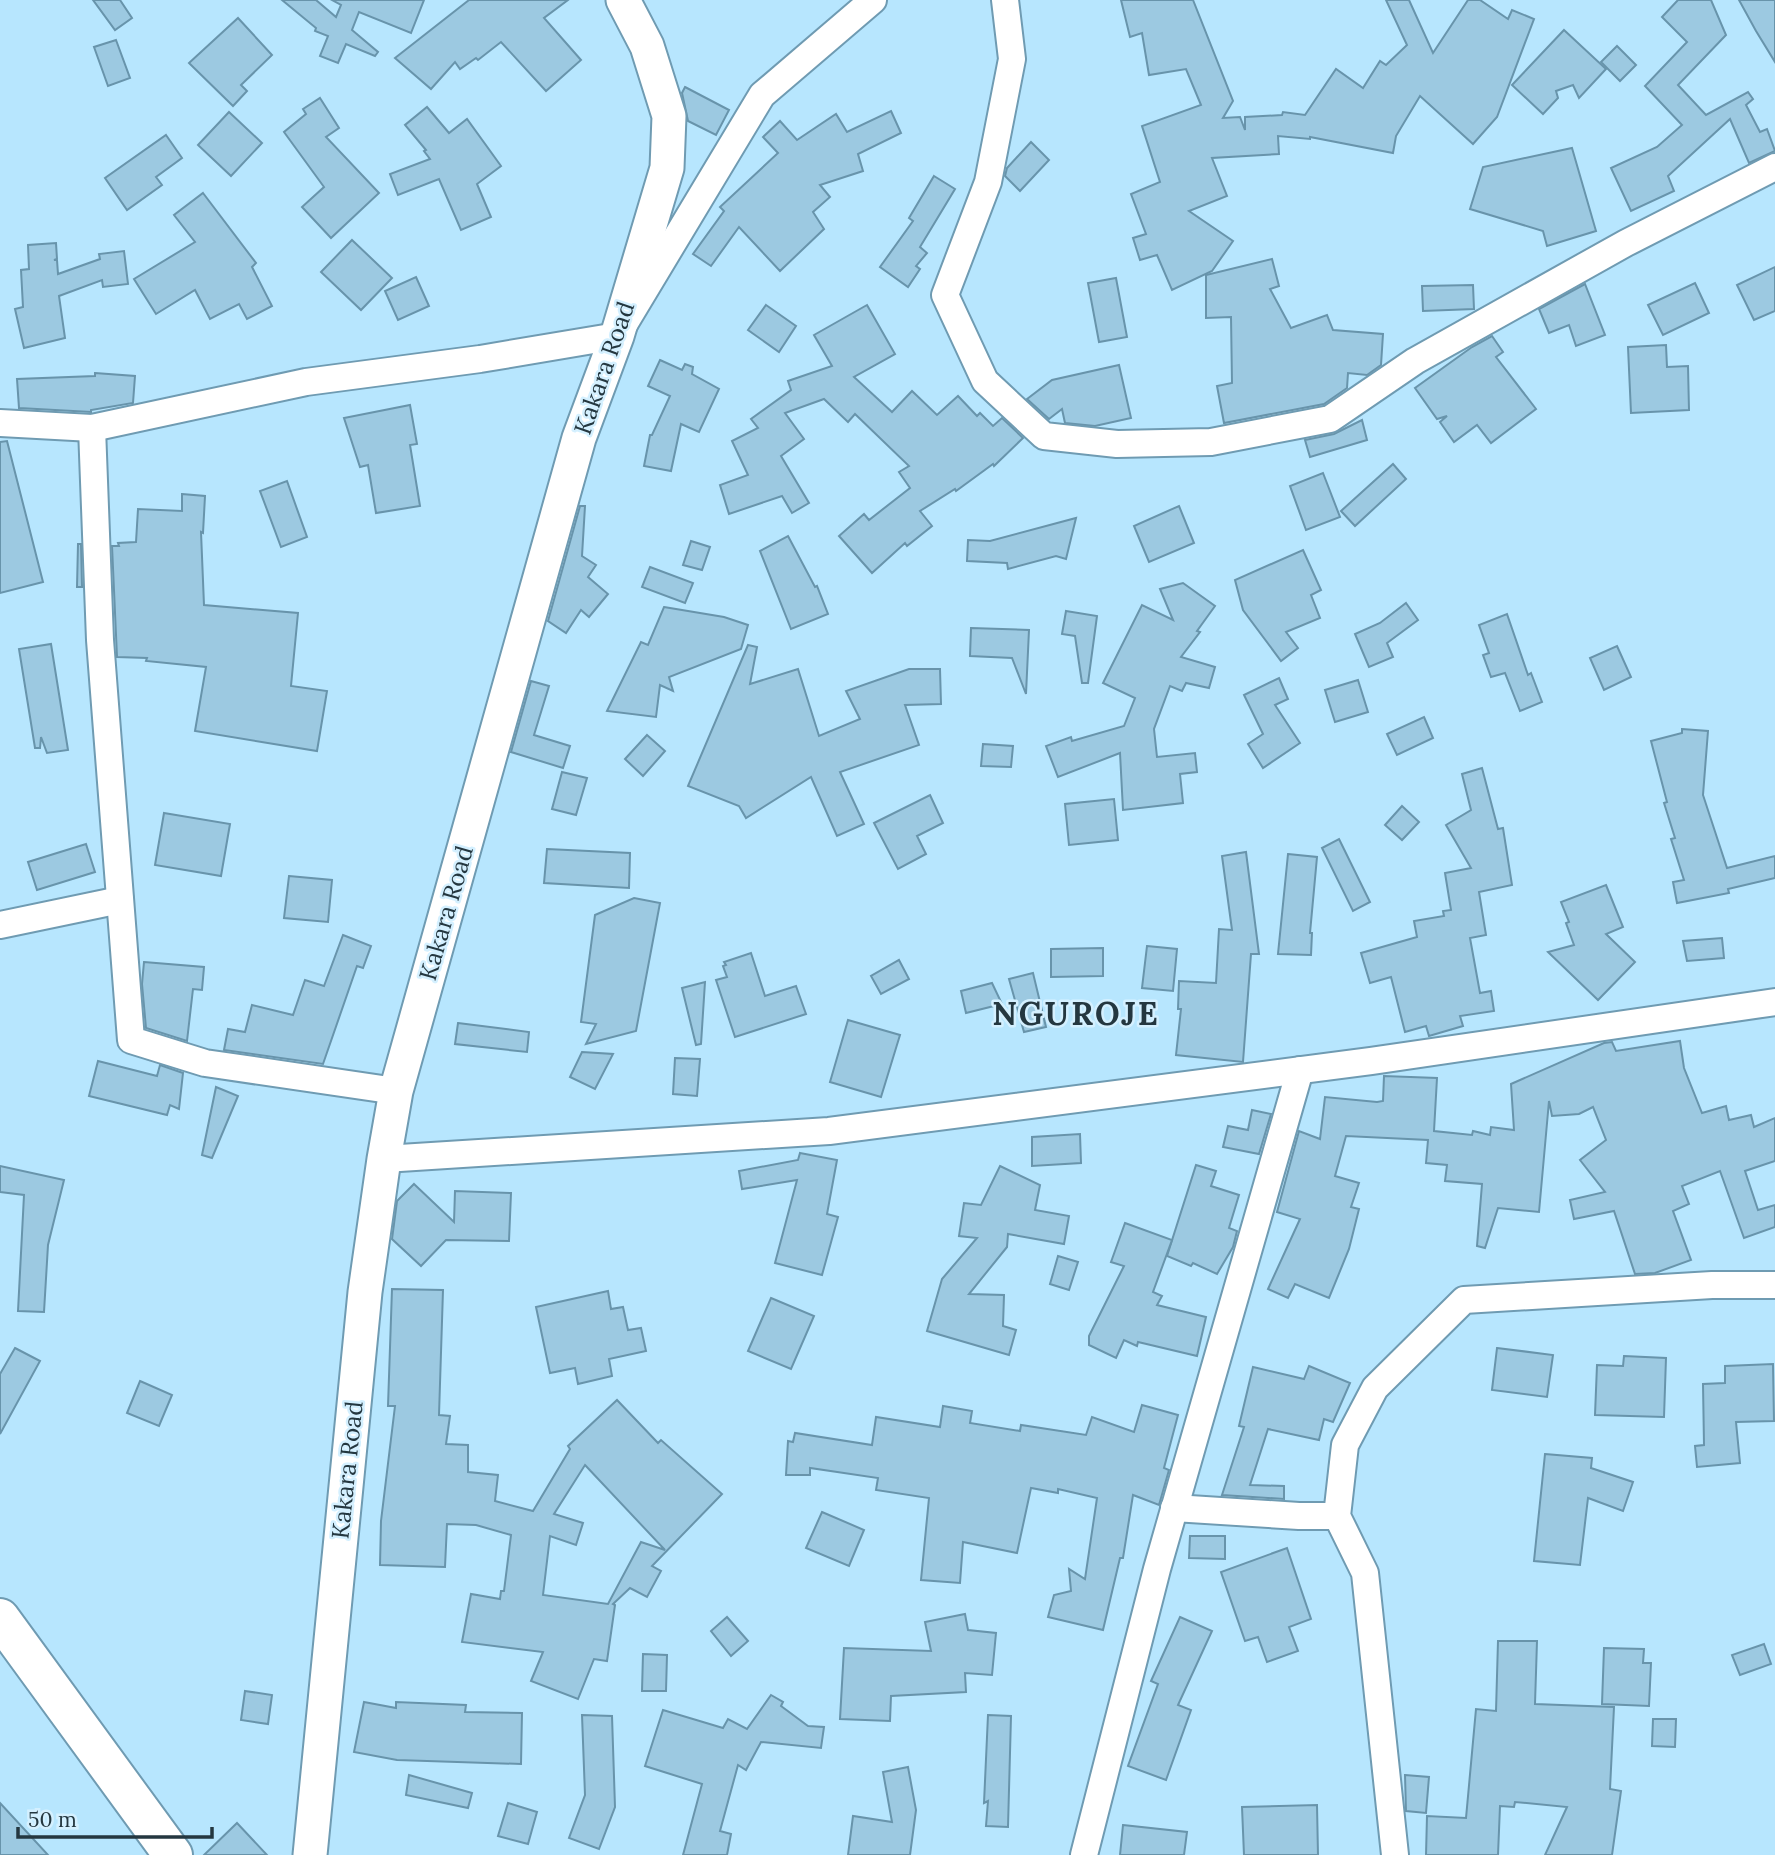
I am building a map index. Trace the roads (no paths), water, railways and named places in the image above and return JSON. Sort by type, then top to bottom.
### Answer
[{"type":"main road","points":[[0,1618],[173,1855]]},
{"type":"street","name":"Kakara Road","points":[[310,1855],[365,1292],[396,1091],[579,438],[617,335],[667,169],[669,117],[647,46],[623,0]]},
{"type":"street","points":[[0,423],[92,428],[306,382],[480,359],[617,335],[762,95],[873,0]]},
{"type":"street","points":[[1004,0],[1012,59],[988,182],[945,295],[985,381],[1044,436],[1117,444],[1211,442],[1330,419],[1415,361],[1626,243],[1775,167]]},
{"type":"street","points":[[92,428],[100,640],[131,1040],[205,1063],[396,1091]]},
{"type":"street","points":[[0,925],[120,900]]},
{"type":"street","points":[[384,1159],[829,1131],[1300,1070],[1775,1002]]},
{"type":"street","points":[[1084,1855],[1174,1508],[1300,1070]]},
{"type":"street","points":[[1395,1855],[1365,1573],[1338,1516],[1345,1445],[1375,1388],[1464,1300],[1712,1285],[1775,1285]]},
{"type":"street","points":[[1174,1508],[1338,1516]]},
{"type":"district","name":"NGUROJE","points":[[1076,1013]]}]
